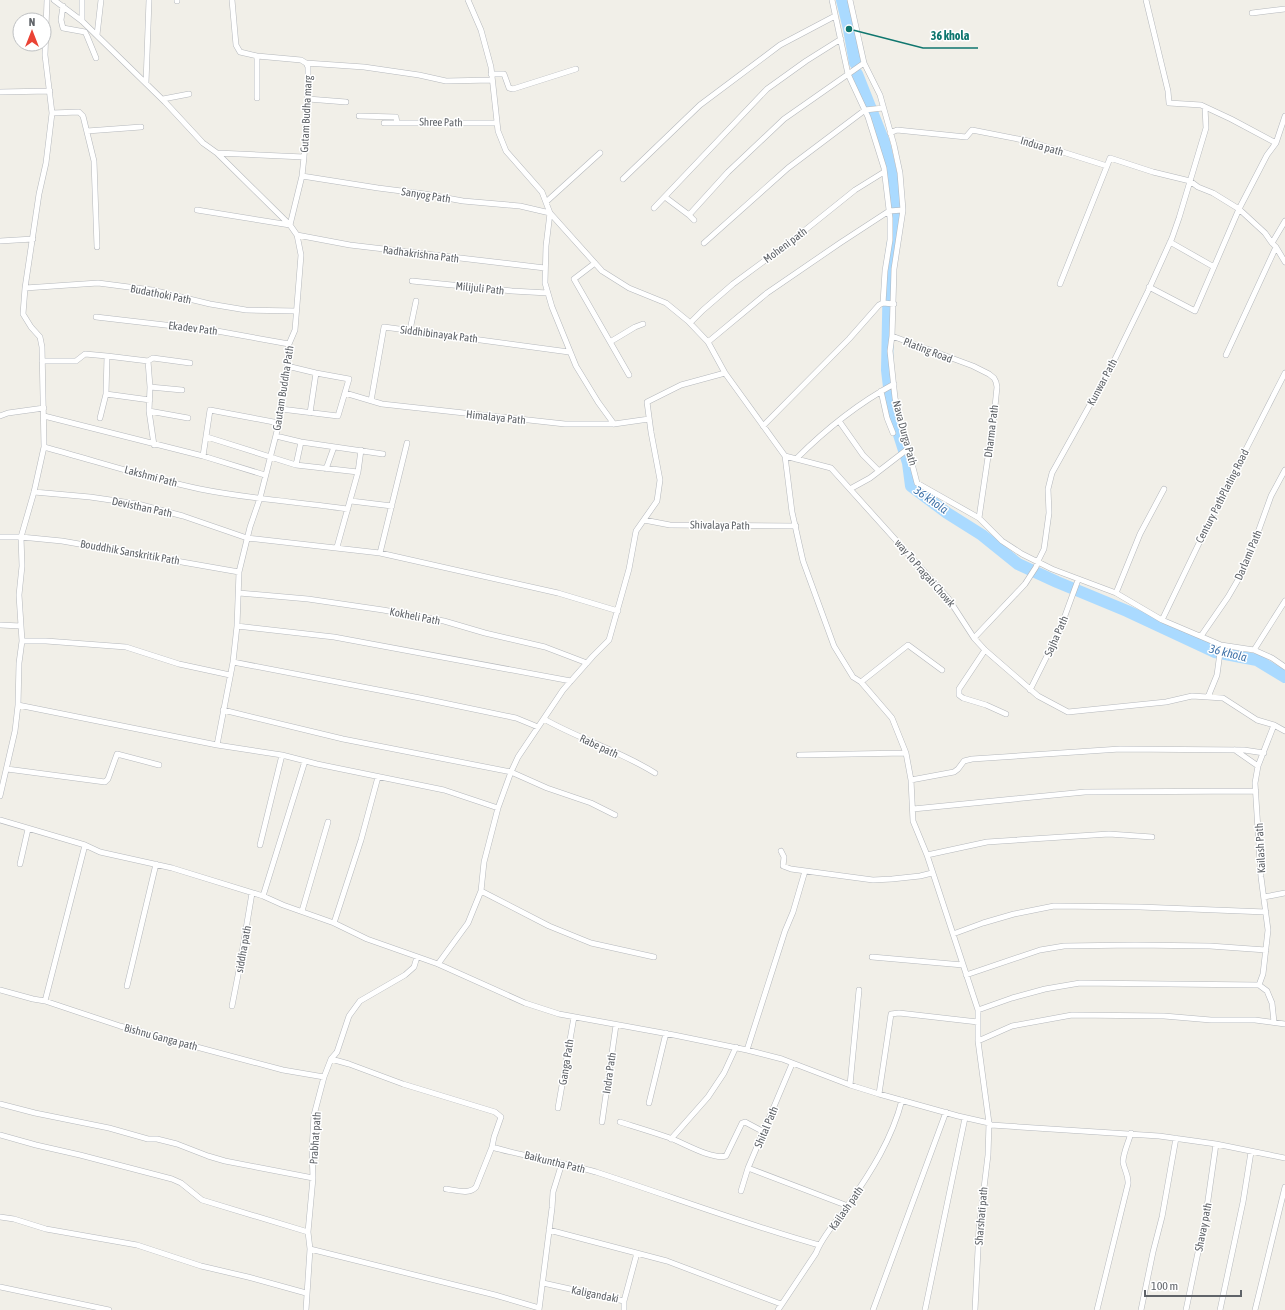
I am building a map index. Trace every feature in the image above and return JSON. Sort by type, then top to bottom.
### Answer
[{"type":"street","points":[[0,796],[15,731],[18,705],[19,663],[22,641],[19,595],[22,566],[21,537],[34,492],[44,447],[42,347],[40,337],[31,327],[24,314],[24,288],[39,194],[46,163],[52,113],[45,55],[47,0]]},
{"type":"street","points":[[54,0],[82,21],[97,35],[163,99],[203,143],[217,153],[290,225],[297,235]]},
{"type":"street","points":[[82,0],[82,21]]},
{"type":"street","points":[[97,35],[101,0]]},
{"type":"street","points":[[146,83],[149,0]]},
{"type":"street","name":"Gutam Budha marg","points":[[232,0],[236,45],[240,52],[257,56],[301,60],[306,63],[308,67],[308,99],[302,176],[290,225]]},
{"type":"street","points":[[468,0],[481,30],[491,67],[498,131],[506,151],[542,192],[550,213],[602,271],[629,288],[666,303],[690,323],[708,342],[726,373],[785,456]]},
{"type":"street","points":[[832,0],[848,74],[865,110],[878,146],[884,172],[889,211],[890,240],[885,271],[883,303]]},
{"type":"street","name":"Nava Durga Path","points":[[850,0],[864,63],[880,95],[900,173],[903,210],[894,269],[894,304],[890,350],[895,398],[918,483],[979,518],[1002,540],[1022,554],[1052,569],[1116,593],[1162,620],[1221,644],[1254,650],[1285,666]]},
{"type":"street","points":[[1146,0],[1168,91],[1169,104],[1201,105],[1276,143]]},
{"type":"street","points":[[63,6],[61,20],[63,28],[84,32],[88,36],[96,58]]},
{"type":"street","points":[[1252,13],[1285,9]]},
{"type":"street","points":[[623,179],[700,105],[780,45],[835,16]]},
{"type":"street","points":[[654,208],[767,89],[806,61],[841,39]]},
{"type":"street","points":[[257,56],[257,98]]},
{"type":"street","points":[[306,63],[364,67],[419,75],[446,81],[492,80]]},
{"type":"street","points":[[689,215],[728,172],[784,120],[864,63]]},
{"type":"street","points":[[491,74],[504,74],[509,88],[513,89],[576,69]]},
{"type":"street","points":[[0,92],[50,91]]},
{"type":"street","points":[[163,99],[190,94]]},
{"type":"street","points":[[308,99],[346,102]]},
{"type":"street","name":"Kunwar Path","points":[[974,638],[1025,584],[1036,567],[1044,549],[1049,513],[1048,489],[1052,473],[1111,367],[1170,242],[1179,218],[1206,128],[1205,107]]},
{"type":"street","points":[[704,243],[788,168],[865,110],[883,108]]},
{"type":"street","points":[[52,113],[79,112],[83,116],[94,162],[97,247]]},
{"type":"street","points":[[359,116],[396,117],[397,123]]},
{"type":"street","points":[[1149,287],[1195,311],[1238,209],[1267,155],[1276,143],[1285,116]]},
{"type":"street","name":"Shree Path","points":[[384,123],[497,123]]},
{"type":"street","points":[[87,131],[141,126]]},
{"type":"street","name":"Indua path","points":[[890,133],[897,130],[966,137],[972,130],[1028,141],[1108,166]]},
{"type":"street","points":[[217,153],[304,157]]},
{"type":"street","points":[[546,202],[600,153]]},
{"type":"street","points":[[1060,284],[1110,158],[1154,172],[1190,181],[1213,193],[1238,209],[1265,233],[1285,262]]},
{"type":"street","name":"Moheni path","points":[[690,323],[733,284],[794,239],[856,190],[884,172]]},
{"type":"street","name":"Sanyog Path","points":[[302,176],[463,201],[520,206],[550,213]]},
{"type":"street","points":[[665,197],[694,220]]},
{"type":"street","points":[[197,210],[290,225]]},
{"type":"street","points":[[708,342],[767,293],[840,243],[889,211],[903,210]]},
{"type":"street","points":[[550,213],[545,283],[552,307],[564,335],[569,352],[576,366],[598,402],[614,424]]},
{"type":"street","points":[[1226,355],[1285,221]]},
{"type":"street","name":"Radhakrishna Path","points":[[297,235],[350,245],[545,268]]},
{"type":"street","name":"Gautam Buddha Path","points":[[217,745],[233,662],[237,626],[239,572],[247,538],[260,498],[276,436],[289,344],[295,330],[302,255],[297,235]]},
{"type":"street","points":[[0,241],[33,239]]},
{"type":"street","points":[[1170,242],[1214,267]]},
{"type":"street","points":[[595,263],[574,279],[629,375]]},
{"type":"street","name":"Milijuli Path","points":[[412,281],[548,293]]},
{"type":"street","name":"Budathoki Path","points":[[24,288],[98,283],[152,290],[210,304],[246,310],[296,311]]},
{"type":"street","points":[[410,330],[416,301]]},
{"type":"street","points":[[763,426],[849,339],[879,305],[883,303],[894,304]]},
{"type":"street","name":"Ekadev Path","points":[[96,316],[217,331],[289,344]]},
{"type":"street","points":[[610,342],[643,324]]},
{"type":"street","name":"Siddhibinayak Path","points":[[370,401],[384,327],[569,352]]},
{"type":"street","name":"Plating Road","points":[[892,336],[964,363]]},
{"type":"street","points":[[42,361],[76,361],[85,354],[148,361],[153,358],[190,363]]},
{"type":"street","points":[[100,418],[106,394],[107,356]]},
{"type":"street","points":[[148,361],[150,387],[149,411],[154,445]]},
{"type":"street","name":"Dharma Path","points":[[964,363],[989,374],[994,378],[997,387],[979,518]]},
{"type":"street","points":[[281,409],[338,416],[349,379],[287,366]]},
{"type":"street","points":[[310,413],[316,373]]},
{"type":"street","points":[[438,964],[468,923],[481,891],[484,862],[498,808],[510,772],[518,757],[563,690],[609,640],[629,569],[636,531],[657,501],[660,480],[647,402],[681,385],[726,373]]},
{"type":"street","name":"Century PathPlating Road","points":[[1162,620],[1217,506],[1285,373]]},
{"type":"street","points":[[796,459],[817,437],[861,403],[894,384]]},
{"type":"street","points":[[150,387],[182,390]]},
{"type":"street","points":[[881,391],[887,418],[893,433]]},
{"type":"street","points":[[106,394],[150,400]]},
{"type":"street","name":"Himalaya Path","points":[[344,394],[370,401],[435,410],[566,424],[614,424],[649,419]]},
{"type":"street","points":[[0,416],[8,413],[44,408]]},
{"type":"street","points":[[203,456],[210,410],[279,423]]},
{"type":"street","points":[[149,411],[188,418]]},
{"type":"street","points":[[44,416],[154,445],[203,456],[265,475]]},
{"type":"street","points":[[839,421],[863,454],[879,471]]},
{"type":"street","points":[[276,436],[301,442],[383,454]]},
{"type":"street","points":[[207,437],[296,465],[358,472]]},
{"type":"street","points":[[296,465],[301,442]]},
{"type":"street","points":[[380,552],[407,443]]},
{"type":"street","name":"Lakshmi Path","points":[[44,447],[193,487],[260,498],[348,509]]},
{"type":"street","points":[[326,469],[334,447]]},
{"type":"street","points":[[850,490],[879,471],[909,448]]},
{"type":"street","points":[[337,547],[351,501],[358,472],[361,450]]},
{"type":"street","name":"way To Pragati Chowk","points":[[785,456],[830,468],[948,598],[974,638],[985,650],[1038,696],[1068,712],[1166,702],[1192,696],[1223,698],[1258,720],[1274,724],[1285,731]]},
{"type":"street","name":"Sharshati path","points":[[785,456],[792,512],[803,561],[834,646],[853,677],[861,682],[892,718],[906,753],[911,780],[913,821],[927,855],[978,1010],[978,1041],[989,1123],[988,1155],[979,1229],[975,1310]]},
{"type":"street","name":"Darlami Path","points":[[1201,636],[1228,597],[1242,573],[1271,496],[1285,470]]},
{"type":"street","points":[[1116,593],[1140,534],[1164,489]]},
{"type":"street","name":"Devisthan Path","points":[[34,492],[90,497],[138,504],[183,516],[247,538],[380,552],[558,593],[618,611]]},
{"type":"street","points":[[351,501],[392,506]]},
{"type":"street","name":"Shivalaya Path","points":[[644,520],[670,525],[796,526]]},
{"type":"street","name":"Bouddhik Sanskritik Path","points":[[0,537],[62,540],[239,572]]},
{"type":"street","name":"Sajha Path","points":[[1030,690],[1059,632],[1078,580]]},
{"type":"street","name":"Kokheli Path","points":[[239,592],[376,608],[444,621],[485,633],[545,647],[587,663]]},
{"type":"street","points":[[1254,650],[1285,602]]},
{"type":"street","points":[[0,625],[21,626]]},
{"type":"street","points":[[237,626],[334,637],[570,681]]},
{"type":"street","points":[[22,641],[46,641],[126,648],[179,664],[230,675]]},
{"type":"street","points":[[1208,697],[1217,675],[1221,644]]},
{"type":"street","points":[[861,682],[908,645],[942,670]]},
{"type":"street","points":[[985,650],[959,689],[959,695],[963,698],[986,705],[1006,714]]},
{"type":"street","points":[[233,662],[516,718],[538,727]]},
{"type":"street","points":[[18,705],[217,745],[282,755],[378,777],[444,790],[498,808]]},
{"type":"street","points":[[223,710],[343,739],[510,772],[547,788],[591,803],[615,815]]},
{"type":"street","name":"Rabe path","points":[[544,719],[563,730],[642,765],[655,773]]},
{"type":"street","name":"Kailash Path","points":[[1259,985],[1263,974],[1268,930],[1262,877],[1256,783],[1258,766],[1274,724]]},
{"type":"street","points":[[911,780],[954,772],[964,761],[972,759],[1120,749],[1244,750],[1264,753]]},
{"type":"street","points":[[1234,750],[1258,766]]},
{"type":"street","points":[[799,755],[906,753]]},
{"type":"street","points":[[7,769],[104,782],[108,779],[117,754],[159,766]]},
{"type":"street","points":[[260,845],[282,755]]},
{"type":"street","points":[[263,896],[305,761]]},
{"type":"street","points":[[334,923],[361,840],[378,777]]},
{"type":"street","points":[[913,809],[1085,792],[1256,791]]},
{"type":"street","points":[[0,820],[107,854],[156,864],[263,896],[334,923],[367,939],[438,964],[525,1003],[558,1014],[736,1047],[792,1064],[879,1094],[965,1118],[989,1123],[991,1125],[1131,1133],[1176,1138],[1216,1144],[1285,1158]]},
{"type":"street","points":[[302,911],[328,822]]},
{"type":"street","points":[[20,864],[28,829]]},
{"type":"street","points":[[927,855],[987,842],[1109,834],[1152,837]]},
{"type":"street","points":[[45,1001],[84,846]]},
{"type":"street","points":[[781,850],[784,857],[783,866],[805,871],[873,880],[892,879],[932,873]]},
{"type":"street","points":[[127,986],[156,864]]},
{"type":"street","points":[[747,1050],[783,938],[793,912],[805,871]]},
{"type":"street","points":[[481,891],[549,926],[591,943],[654,957]]},
{"type":"street","name":"siddha path","points":[[232,1006],[252,893]]},
{"type":"street","points":[[1264,897],[1285,893]]},
{"type":"street","points":[[953,934],[1014,914],[1054,906],[1140,907],[1266,912]]},
{"type":"street","points":[[966,975],[1040,950],[1064,946],[1195,946],[1266,950]]},
{"type":"street","name":"Prabhat path","points":[[306,1310],[310,1250],[308,1232],[313,1178],[312,1151],[314,1115],[324,1077],[331,1059],[337,1052],[349,1016],[360,1001],[405,975],[414,967],[417,957]]},
{"type":"street","points":[[872,957],[963,965]]},
{"type":"street","points":[[978,1010],[1018,996],[1045,989],[1080,983],[1259,985],[1268,991],[1272,1003],[1274,1022]]},
{"type":"street","name":"Bishnu Ganga path","points":[[0,990],[33,1000],[45,1001],[120,1026],[178,1042],[283,1070],[324,1077]]},
{"type":"street","points":[[850,1084],[860,990]]},
{"type":"street","points":[[879,1094],[891,1014],[899,1013],[978,1022]]},
{"type":"street","points":[[978,1041],[1012,1026],[1072,1015],[1164,1016],[1211,1020],[1255,1020],[1285,1024]]},
{"type":"street","name":"Ganga Path","points":[[558,1108],[574,1017]]},
{"type":"street","name":"Indra Path","points":[[602,1122],[616,1025]]},
{"type":"street","points":[[649,1103],[666,1033]]},
{"type":"street","points":[[671,1139],[708,1097],[724,1073],[736,1047]]},
{"type":"street","points":[[331,1059],[350,1064],[403,1084],[495,1112],[501,1117],[492,1146],[476,1187],[469,1192],[446,1189]]},
{"type":"street","name":"Shital Path","points":[[741,1191],[748,1168],[792,1064]]},
{"type":"street","name":"Kailash path","points":[[778,1310],[808,1265],[819,1245],[848,1206],[873,1168],[898,1116],[902,1100]]},
{"type":"street","points":[[0,1104],[148,1138],[164,1140],[225,1161],[313,1178]]},
{"type":"street","points":[[873,1310],[946,1112]]},
{"type":"street","points":[[925,1310],[965,1118]]},
{"type":"street","points":[[620,1122],[671,1139],[707,1154],[723,1157],[726,1156],[742,1123],[746,1122],[764,1132]]},
{"type":"street","points":[[1097,1310],[1128,1184],[1128,1176],[1123,1160],[1131,1133]]},
{"type":"street","points":[[0,1134],[41,1146],[172,1179],[181,1183],[202,1200],[308,1232]]},
{"type":"street","points":[[1141,1310],[1173,1164],[1176,1138]]},
{"type":"street","name":"Shavay path","points":[[1186,1310],[1206,1214],[1216,1144]]},
{"type":"street","name":"Baikuntha Path","points":[[492,1146],[538,1159],[562,1163],[595,1172],[775,1232],[819,1245]]},
{"type":"street","points":[[1220,1310],[1243,1202],[1251,1152]]},
{"type":"street","points":[[310,1250],[495,1295],[539,1309],[553,1192],[562,1163]]},
{"type":"street","points":[[748,1168],[848,1206]]},
{"type":"street","points":[[1254,1310],[1285,1187]]},
{"type":"street","points":[[0,1217],[14,1219],[46,1229],[137,1245],[201,1266],[306,1292]]},
{"type":"street","points":[[549,1230],[667,1261],[781,1304]]},
{"type":"street","name":"Kaligandaki","points":[[542,1283],[624,1301],[637,1253]]},
{"type":"street","points":[[0,1287],[109,1310]]},
{"type":"street","points":[[624,1301],[624,1310]]},
{"type":"waterway","name":"36 khola","points":[[842,0],[855,63]]},
{"type":"waterway","name":"36 khola","points":[[857,74],[884,142],[892,177],[896,221],[889,269],[887,370],[892,413],[908,463],[911,486],[947,513],[982,535],[1018,564],[1127,611],[1215,652],[1257,660],[1285,677]]},
{"type":"place","name":"36 khola","points":[[849,29]]}]
